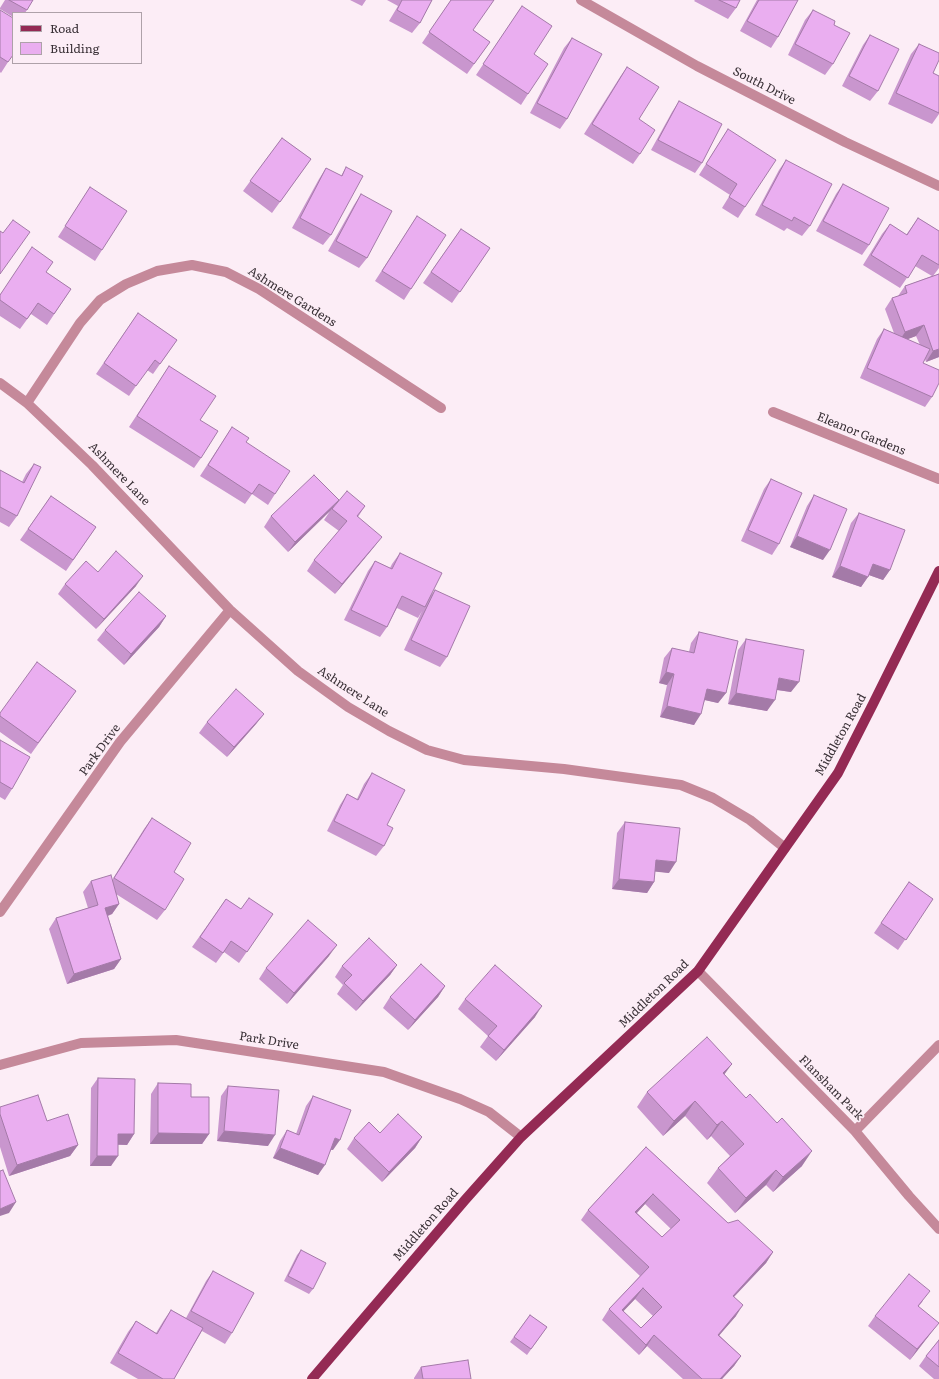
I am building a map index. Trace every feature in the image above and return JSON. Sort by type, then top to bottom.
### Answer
[{"type":"main road","name":"Middleton Road","points":[[312,1379],[465,1200],[521,1137],[698,971],[838,773],[939,571]]},
{"type":"street","name":"South Drive","points":[[581,0],[697,66],[845,142],[939,186]]},
{"type":"street","name":"Ashmere Gardens","points":[[27,403],[80,323],[100,300],[126,284],[157,271],[192,265],[226,272],[259,289],[441,408]]},
{"type":"street","name":"Ashmere Lane","points":[[0,383],[27,403],[92,465],[230,610],[304,676],[348,707],[427,750],[464,760],[564,769],[681,785],[713,798],[750,820],[785,848]]},
{"type":"street","name":"Eleanor Gardens","points":[[773,412],[939,479]]},
{"type":"street","name":"Park Drive","points":[[0,912],[120,742],[230,610]]},
{"type":"street","name":"Flansham Park","points":[[698,971],[856,1131],[909,1196],[939,1229]]},
{"type":"street","name":"Park Drive","points":[[0,1065],[81,1043],[176,1040],[384,1072],[460,1099],[489,1112],[521,1137]]},
{"type":"street","points":[[856,1131],[939,1045]]},
{"type":"building","points":[[9,0],[33,0],[27,10]]},
{"type":"building","points":[[402,0],[432,0],[420,23],[397,10]]},
{"type":"building","points":[[451,0],[494,0],[473,30],[490,42],[474,64],[429,32]]},
{"type":"building","points":[[719,0],[740,0],[736,8]]},
{"type":"building","points":[[759,0],[798,0],[778,37],[747,21]]},
{"type":"building","points":[[522,6],[552,26],[534,54],[548,64],[528,94],[483,64]]},
{"type":"building","points":[[0,10],[12,17],[12,56],[8,62],[0,57]]},
{"type":"building","points":[[813,10],[835,21],[834,25],[850,33],[833,64],[795,44]]},
{"type":"building","points":[[870,35],[899,49],[878,91],[849,76]]},
{"type":"building","points":[[572,38],[602,54],[567,119],[537,103]]},
{"type":"building","points":[[919,44],[939,53],[939,60],[933,73],[939,76],[939,113],[896,93]]},
{"type":"building","points":[[627,67],[659,87],[639,119],[655,130],[640,154],[592,124]]},
{"type":"building","points":[[679,101],[722,124],[702,163],[658,140]]},
{"type":"building","points":[[728,129],[776,160],[745,207],[729,197],[737,184],[706,164]]},
{"type":"building","points":[[282,138],[311,159],[280,202],[250,181]]},
{"type":"building","points":[[786,160],[832,184],[810,226],[794,217],[792,221],[762,205]]},
{"type":"building","points":[[346,167],[363,176],[331,235],[300,218],[326,168],[342,176]]},
{"type":"building","points":[[843,184],[889,208],[869,245],[823,221]]},
{"type":"building","points":[[90,187],[127,211],[102,250],[65,226]]},
{"type":"building","points":[[361,194],[392,211],[367,258],[336,241]]},
{"type":"building","points":[[417,216],[446,235],[411,289],[382,271]]},
{"type":"building","points":[[918,218],[939,231],[939,265],[922,255],[908,278],[871,255],[890,224],[907,235]]},
{"type":"building","points":[[13,220],[30,232],[0,274],[0,231],[3,233]]},
{"type":"building","points":[[461,229],[490,248],[460,292],[431,272]]},
{"type":"building","points":[[32,247],[53,262],[46,272],[71,289],[54,314],[38,303],[27,319],[0,300],[0,295]]},
{"type":"building","points":[[939,274],[939,349],[933,351],[924,325],[905,332],[892,298],[907,293],[905,286]]},
{"type":"building","points":[[138,313],[177,340],[160,364],[155,360],[136,386],[104,363]]},
{"type":"building","points":[[884,329],[930,349],[923,363],[939,370],[939,383],[932,397],[867,368]]},
{"type":"building","points":[[169,366],[216,396],[200,420],[218,431],[201,458],[137,416]]},
{"type":"building","points":[[232,427],[249,438],[246,442],[290,471],[275,494],[259,484],[252,494],[208,465]]},
{"type":"building","points":[[34,464],[41,467],[17,516],[0,507],[0,470],[24,483]]},
{"type":"building","points":[[314,475],[339,500],[295,542],[271,516]]},
{"type":"building","points":[[771,479],[802,493],[779,544],[748,530]]},
{"type":"building","points":[[347,491],[365,506],[357,516],[382,537],[342,584],[314,560],[347,521],[332,509]]},
{"type":"building","points":[[814,495],[847,509],[830,550],[797,536]]},
{"type":"building","points":[[51,496],[96,527],[73,560],[28,529]]},
{"type":"building","points":[[859,513],[905,530],[890,570],[873,564],[868,577],[840,566]]},
{"type":"building","points":[[116,551],[143,576],[104,619],[65,584],[86,561],[98,572]]},
{"type":"building","points":[[400,553],[442,573],[425,607],[402,596],[387,627],[351,610],[375,561],[392,569]]},
{"type":"building","points":[[435,590],[470,606],[447,657],[411,640]]},
{"type":"building","points":[[139,592],[166,616],[131,654],[105,630]]},
{"type":"building","points":[[699,632],[738,641],[726,693],[707,689],[701,714],[667,706],[674,674],[666,672],[672,648],[694,653]]},
{"type":"building","points":[[746,639],[804,650],[799,682],[779,678],[775,700],[736,693]]},
{"type":"building","points":[[37,662],[76,691],[38,743],[0,716],[0,713]]},
{"type":"building","points":[[236,689],[264,714],[234,747],[207,722]]},
{"type":"building","points":[[0,740],[30,757],[12,789],[0,782]]},
{"type":"building","points":[[372,773],[405,790],[387,825],[393,828],[384,846],[334,821],[347,794],[358,800]]},
{"type":"building","points":[[152,818],[191,843],[174,872],[184,879],[165,910],[114,878]]},
{"type":"building","points":[[625,822],[680,828],[676,862],[656,860],[654,882],[619,879]]},
{"type":"building","points":[[111,875],[119,904],[105,908],[121,959],[74,974],[56,918],[98,905],[91,881]]},
{"type":"building","points":[[909,882],[933,899],[906,940],[881,923]]},
{"type":"building","points":[[249,898],[273,914],[247,952],[231,941],[223,953],[200,937],[226,899],[241,909]]},
{"type":"building","points":[[308,920],[337,945],[294,993],[266,968]]},
{"type":"building","points":[[369,938],[397,965],[363,1001],[344,983],[352,975],[342,966]]},
{"type":"building","points":[[421,964],[445,986],[415,1020],[390,997]]},
{"type":"building","points":[[495,965],[542,1006],[504,1050],[488,1036],[497,1026],[465,999]]},
{"type":"building","points":[[707,1037],[732,1064],[723,1073],[746,1098],[750,1094],[777,1123],[782,1118],[812,1151],[783,1177],[776,1170],[746,1198],[718,1168],[744,1144],[722,1121],[717,1125],[695,1101],[674,1121],[647,1092]]},
{"type":"building","points":[[98,1078],[135,1079],[134,1134],[118,1134],[118,1156],[97,1156]]},
{"type":"building","points":[[158,1083],[191,1084],[191,1097],[209,1097],[209,1134],[158,1133]]},
{"type":"building","points":[[228,1086],[279,1090],[275,1135],[224,1131]]},
{"type":"building","points":[[38,1095],[47,1121],[68,1114],[78,1145],[17,1165],[0,1114],[0,1107]]},
{"type":"building","points":[[313,1096],[351,1110],[340,1140],[335,1138],[325,1165],[280,1148],[287,1130],[299,1135]]},
{"type":"building","points":[[398,1114],[422,1137],[389,1172],[354,1138],[369,1122],[380,1133]]},
{"type":"building","points":[[646,1147],[728,1223],[738,1220],[773,1252],[733,1296],[743,1305],[718,1335],[741,1356],[720,1379],[702,1379],[654,1335],[646,1345],[609,1309],[649,1267],[588,1210]],"holes":[[[653,1194],[680,1220],[662,1237],[635,1212]],[[643,1288],[662,1307],[641,1328],[622,1310]]]},
{"type":"building","points":[[3,1170],[16,1202],[0,1209],[0,1171]]},
{"type":"building","points":[[301,1250],[326,1263],[313,1289],[288,1276]]},
{"type":"building","points":[[213,1271],[254,1293],[232,1333],[191,1311]]},
{"type":"building","points":[[909,1274],[930,1291],[918,1306],[939,1323],[917,1349],[875,1316]]},
{"type":"building","points":[[171,1310],[203,1328],[174,1379],[163,1379],[118,1353],[136,1321],[157,1334]]},
{"type":"building","points":[[530,1315],[547,1327],[531,1349],[514,1337]]},
{"type":"building","points":[[939,1340],[939,1367],[926,1356]]},
{"type":"building","points":[[468,1360],[471,1379],[423,1379],[421,1367]]}]
